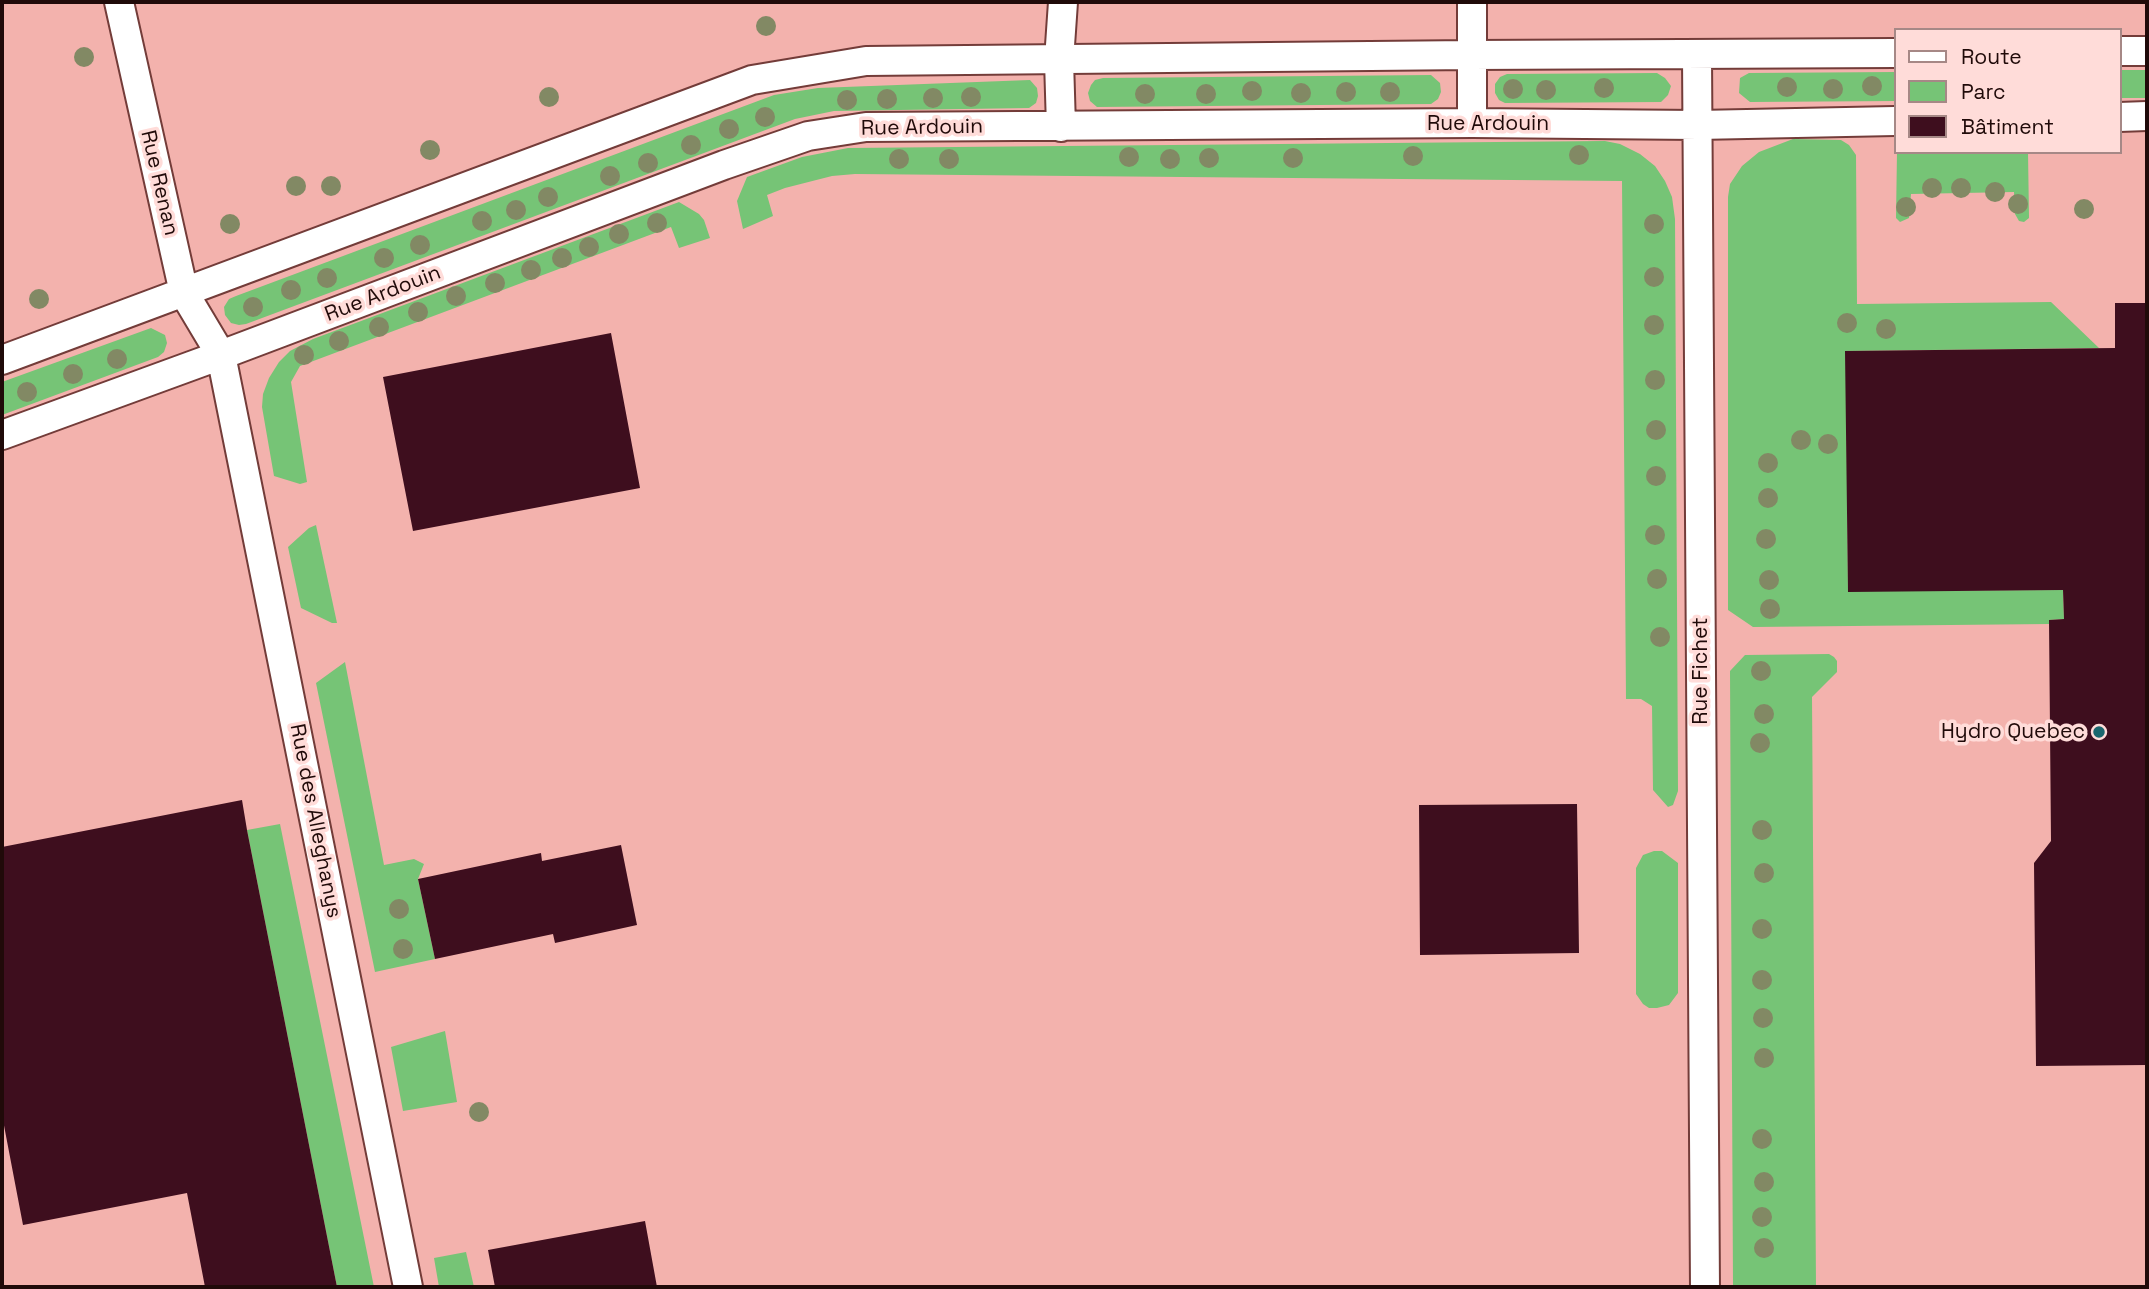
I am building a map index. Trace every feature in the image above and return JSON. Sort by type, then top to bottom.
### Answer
[{"type":"street","name":"Rue Renan","points":[[119,2],[184,293],[221,355]]},
{"type":"street","points":[[1060,127],[1059,60],[1063,2]]},
{"type":"street","points":[[1472,2],[1472,123]]},
{"type":"street","points":[[2121,51],[2147,51]]},
{"type":"street","points":[[2,360],[752,80],[866,61],[1894,53]]},
{"type":"street","name":"Rue Fichet","points":[[1697,56],[1705,1287]]},
{"type":"street","points":[[2121,117],[2147,116]]},
{"type":"street","name":"Rue Ardouin","points":[[2,435],[808,136],[866,127],[1472,123],[1698,125],[1894,121]]},
{"type":"street","name":"Rue des Alleghanys","points":[[221,355],[408,1287]]},
{"type":"green space","points":[[2121,70],[2147,70],[2147,98],[2121,98]]},
{"type":"green space","points":[[1894,72],[1894,101],[1750,102],[1739,93],[1740,78],[1749,73]]},
{"type":"green space","points":[[1657,73],[1671,86],[1668,95],[1661,102],[1505,103],[1499,100],[1495,93],[1495,84],[1500,77],[1507,74]]},
{"type":"green space","points":[[1431,75],[1440,83],[1441,92],[1438,99],[1431,104],[1097,107],[1090,101],[1088,93],[1095,80],[1103,78]]},
{"type":"green space","points":[[1030,80],[1037,88],[1038,96],[1036,103],[1029,108],[834,111],[795,119],[246,324],[231,323],[225,315],[224,307],[229,299],[236,296],[774,95],[818,88]]},
{"type":"green space","points":[[1793,139],[1841,140],[1849,145],[1856,155],[1857,304],[2051,302],[2099,348],[1846,351],[1848,591],[2063,590],[2064,619],[2049,620],[2049,624],[1753,627],[1728,610],[1728,197],[1730,184],[1742,166],[1759,152]]},
{"type":"green space","points":[[1605,141],[1620,144],[1640,154],[1655,166],[1672,197],[1675,219],[1678,791],[1673,805],[1668,807],[1653,790],[1652,706],[1641,699],[1626,699],[1622,181],[855,174],[832,176],[767,195],[773,216],[743,229],[737,201],[747,177],[802,157],[848,148]]},
{"type":"green space","points":[[1897,154],[2028,154],[2029,218],[2024,222],[2019,221],[2015,214],[2014,192],[1911,194],[1909,218],[1900,222],[1896,218]]},
{"type":"green space","points":[[679,202],[699,214],[710,238],[679,248],[671,227],[300,366],[291,382],[307,482],[300,484],[274,476],[262,407],[263,394],[279,362],[290,351],[313,339]]},
{"type":"green space","points":[[151,328],[165,335],[167,343],[164,352],[158,357],[2,415],[2,382]]},
{"type":"green space","points":[[316,525],[337,623],[301,608],[288,547]]},
{"type":"green space","points":[[1829,654],[1837,661],[1837,672],[1812,697],[1816,1287],[1733,1287],[1730,671],[1745,655]]},
{"type":"green space","points":[[345,662],[384,865],[414,859],[424,864],[418,879],[435,959],[375,972],[316,683]]},
{"type":"green space","points":[[280,824],[374,1287],[337,1287],[247,830]]},
{"type":"green space","points":[[1662,851],[1678,863],[1678,993],[1669,1005],[1649,1008],[1636,994],[1636,868],[1643,855]]},
{"type":"green space","points":[[445,1031],[457,1102],[403,1111],[391,1047]]},
{"type":"green space","points":[[466,1252],[474,1287],[439,1287],[434,1258]]},
{"type":"building","name":"Hydro Quebec","points":[[2115,303],[2147,303],[2147,1065],[2036,1066],[2034,863],[2051,841],[2049,620],[2064,619],[2063,590],[1848,592],[1845,351],[2115,348]]},
{"type":"building","points":[[611,333],[640,488],[413,531],[383,377]]},
{"type":"building","points":[[242,800],[337,1287],[205,1287],[187,1193],[23,1225],[2,1115],[2,847]]},
{"type":"building","points":[[1577,804],[1579,953],[1420,955],[1419,805]]},
{"type":"building","points":[[621,845],[637,925],[555,943],[553,934],[435,959],[418,879],[541,853],[542,861]]},
{"type":"building","points":[[645,1221],[657,1287],[495,1287],[488,1250]]},
{"type":"place","name":"Hydro Quebec","points":[[2099,732]]}]
